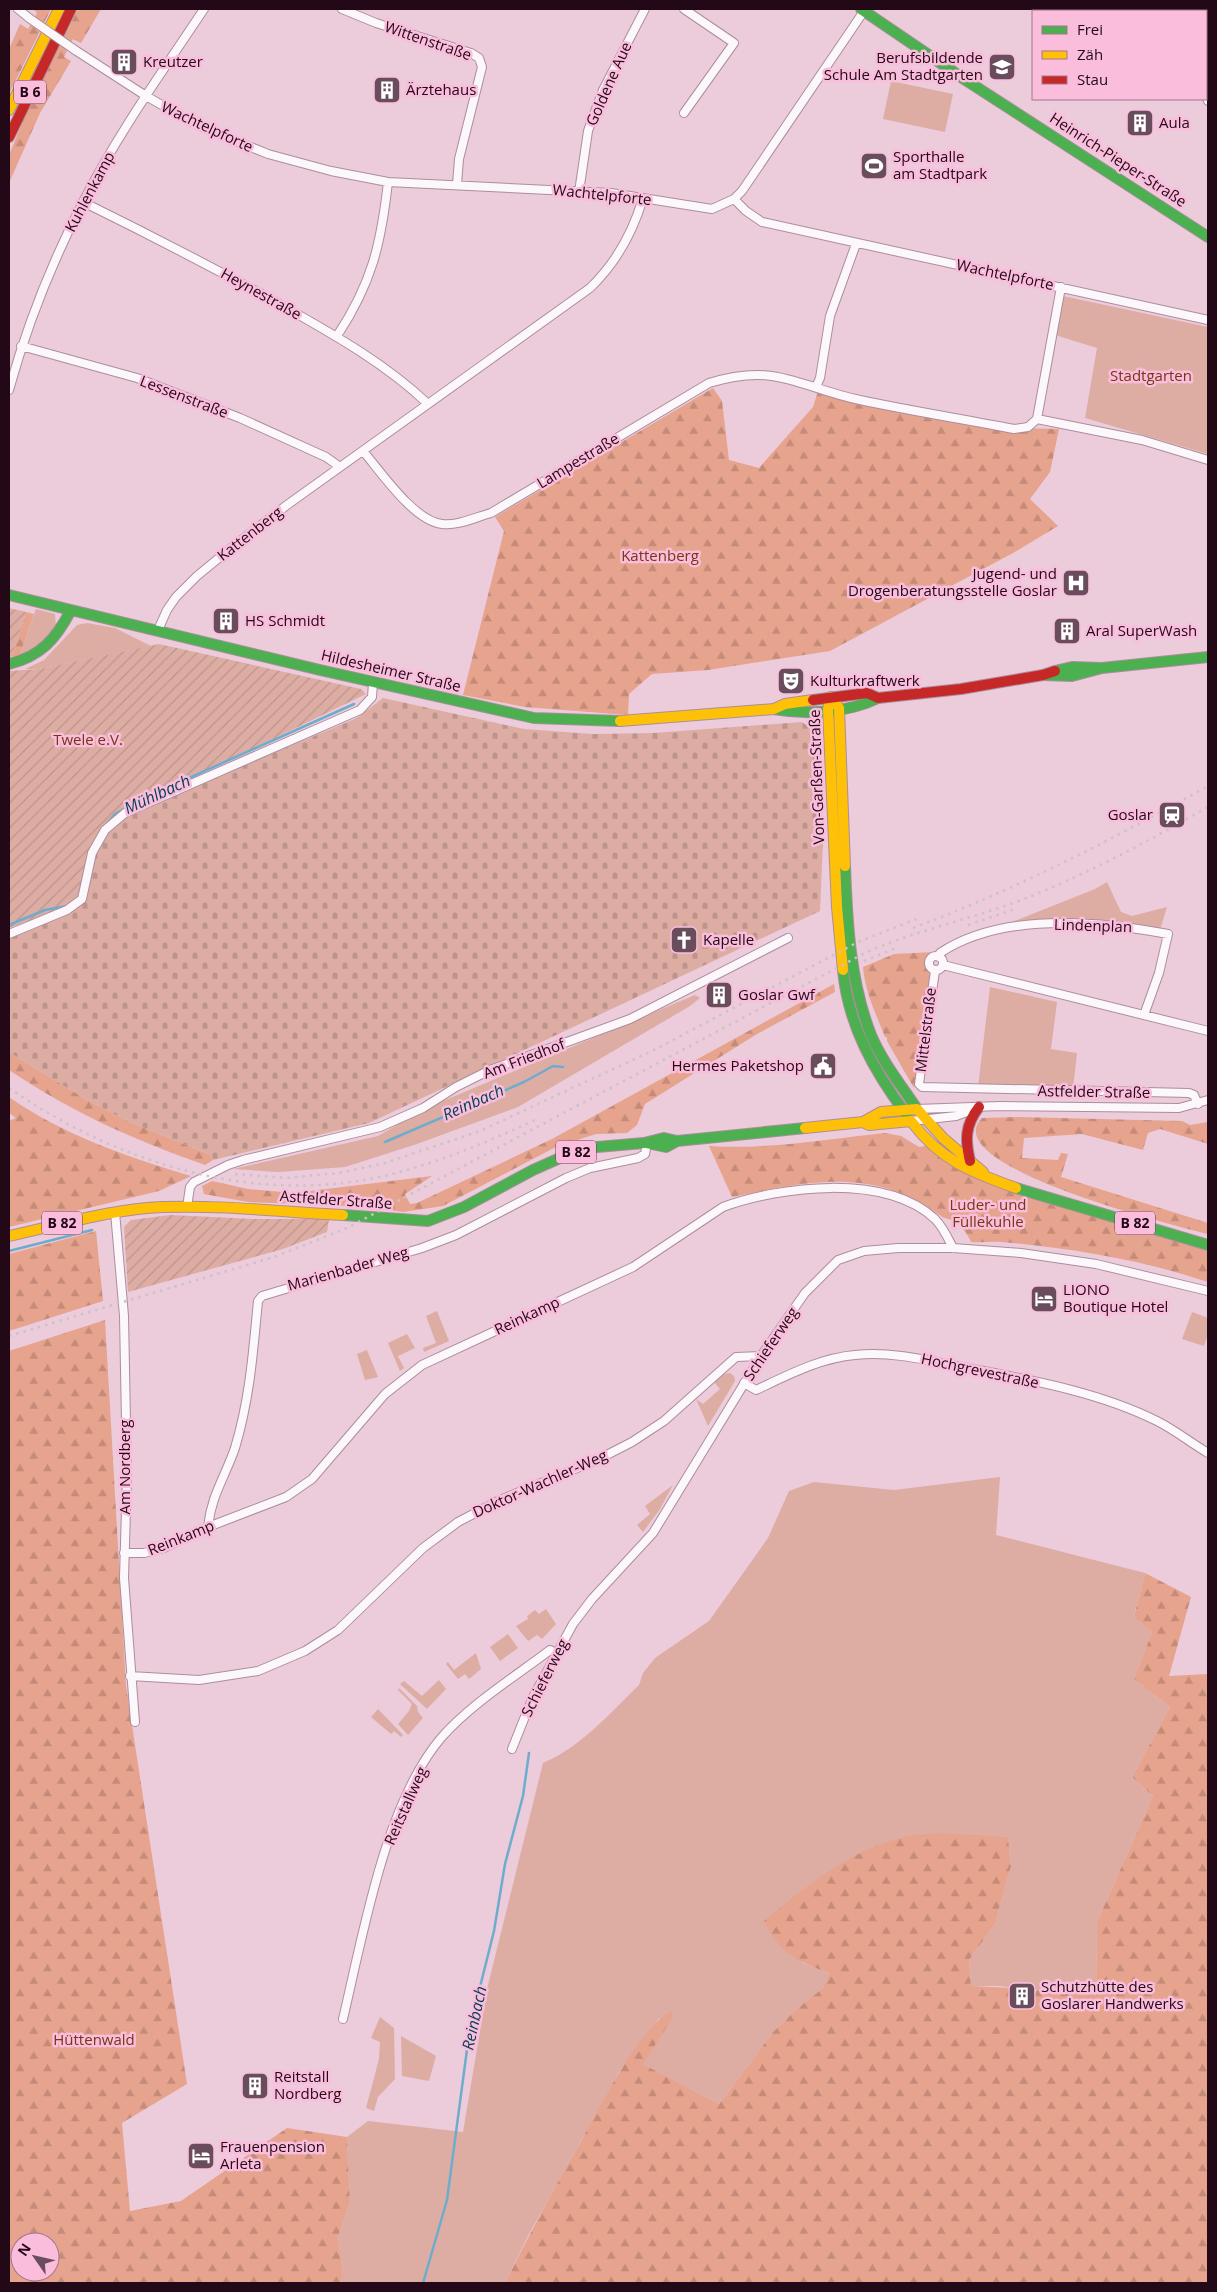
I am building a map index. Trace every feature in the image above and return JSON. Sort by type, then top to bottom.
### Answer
[{"type":"main road","name":"B 6","points":[[9,110],[59,9]]},
{"type":"main road","name":"B 6","points":[[9,137],[71,9]]},
{"type":"main road","name":"Heinrich-Pieper-Straße","points":[[863,9],[964,79],[1208,237]]},
{"type":"main road","name":"Hildesheimer Straße","points":[[9,595],[373,683],[534,718],[626,721],[774,709],[785,704],[867,693],[878,698]]},
{"type":"main road","points":[[9,664],[25,661],[50,645],[59,634],[72,610]]},
{"type":"main road","name":"Hildesheimer Straße","points":[[774,709],[785,712],[839,708],[870,703],[878,698],[961,689],[1043,675],[1054,678],[1090,674],[1102,668],[1208,658]]},
{"type":"main road","name":"Von-Garßen-Straße","points":[[832,697],[839,708],[846,885],[856,989],[868,1026],[884,1060],[917,1109],[925,1120],[986,1175]]},
{"type":"main road","name":"Von-Garßen-Straße","points":[[832,697],[828,709],[835,878],[842,979],[860,1040],[886,1087],[925,1140],[964,1167],[1024,1189],[1208,1245]]},
{"type":"main road","points":[[970,1161],[965,1141],[965,1130],[979,1107]]},
{"type":"main road","name":"Astfelder Straße","points":[[863,1122],[868,1116],[917,1109]]},
{"type":"main road","name":"Astfelder Straße","points":[[9,1236],[115,1212],[187,1207],[428,1221],[453,1212],[549,1162],[571,1153],[607,1146],[647,1143],[666,1147],[677,1140],[863,1122],[869,1125],[911,1120]]},
{"type":"street","name":"Wachtelpforte","points":[[18,9],[75,50],[146,96],[195,124],[268,154],[308,166],[388,182],[457,184],[579,192],[643,198],[712,209],[734,199],[762,222],[856,244],[1061,286],[1208,320]]},
{"type":"street","name":"Kuhlenkamp","points":[[9,390],[21,346],[50,272],[83,202],[146,96],[204,9]]},
{"type":"street","name":"Wittenstraße","points":[[342,9],[376,24],[471,53],[479,58],[482,67],[459,159],[457,184]]},
{"type":"street","name":"Goldene Aue","points":[[579,192],[588,131],[603,90],[645,9]]},
{"type":"street","points":[[684,9],[734,42],[684,113]]},
{"type":"street","points":[[734,199],[863,9]]},
{"type":"street","points":[[337,336],[364,291],[377,256],[388,182]]},
{"type":"street","name":"Kattenberg","points":[[158,630],[167,610],[197,576],[231,548],[340,467],[590,288],[613,261],[635,220],[643,198]]},
{"type":"street","name":"Heynestraße","points":[[83,202],[172,245],[337,336],[414,391],[428,404]]},
{"type":"street","points":[[856,244],[830,316],[820,378],[816,387],[862,400],[1014,429],[1028,427],[1037,419],[1061,286]]},
{"type":"street","name":"Lessenstraße","points":[[21,346],[137,378],[240,418],[326,457],[340,467]]},
{"type":"street","name":"Lampestraße","points":[[363,451],[415,510],[428,521],[457,524],[500,508],[709,384],[748,374],[787,377],[816,387]]},
{"type":"street","points":[[1037,419],[1142,440],[1208,460]]},
{"type":"street","points":[[9,934],[67,910],[82,899],[92,853],[105,830],[125,813],[360,710],[372,697],[373,683]]},
{"type":"street","name":"Lindenplan","points":[[939,957],[940,953],[965,939],[994,930],[1035,925],[1092,923],[1136,927],[1168,934],[1159,974],[1144,1015]]},
{"type":"street","name":"Am Friedhof","points":[[187,1207],[190,1187],[194,1182],[228,1165],[380,1127],[423,1108],[456,1087],[490,1070],[630,1019],[788,938]]},
{"type":"street","points":[[933,957],[939,957],[942,959],[943,965],[940,970],[935,971],[930,967],[929,961],[933,957]]},
{"type":"street","points":[[943,965],[1208,1031]]},
{"type":"street","name":"Mittelstraße","points":[[935,971],[919,1084],[922,1088],[1189,1093],[1194,1096],[1198,1104]]},
{"type":"street","name":"Astfelder Straße","points":[[917,1109],[1019,1106],[1179,1108],[1208,1100]]},
{"type":"street","name":"Astfelder Straße","points":[[911,1120],[956,1116],[979,1107]]},
{"type":"street","name":"Marienbader Weg","points":[[208,1527],[210,1506],[235,1448],[251,1380],[258,1301],[262,1296],[422,1248],[456,1235],[566,1178],[590,1168],[638,1158],[645,1154],[647,1143]]},
{"type":"street","name":"Reinkamp","points":[[124,1553],[144,1554],[164,1548],[208,1527],[286,1498],[312,1479],[385,1394],[422,1365],[633,1267],[723,1206],[738,1201],[800,1190],[839,1188],[870,1191],[900,1199],[925,1211],[945,1231],[953,1248]]},
{"type":"street","name":"Am Nordberg","points":[[115,1212],[124,1316],[127,1475],[124,1553],[130,1676],[135,1722]]},
{"type":"street","name":"Schieferweg","points":[[512,1749],[532,1699],[573,1624],[592,1600],[653,1533],[761,1356],[805,1293],[838,1260],[864,1251],[953,1248],[1050,1256],[1119,1269],[1208,1291]]},
{"type":"street","name":"Hochgrevestraße","points":[[744,1383],[756,1390],[826,1360],[854,1355],[910,1356],[1006,1376],[1111,1402],[1157,1421],[1208,1453]]},
{"type":"street","name":"Doktor-Wachler-Weg","points":[[130,1676],[208,1678],[258,1671],[304,1651],[338,1630],[423,1548],[458,1522],[500,1500],[599,1459],[632,1442],[664,1420],[736,1357],[761,1356]]},
{"type":"street","name":"Reitstallweg","points":[[343,2018],[379,1870],[393,1828],[412,1783],[441,1738],[469,1712],[550,1650],[556,1652]]},
{"type":"green space","points":[[33,9],[51,9],[9,94],[9,49],[20,24],[28,29],[37,13]]},
{"type":"green space","points":[[78,9],[101,9],[81,43],[73,39],[64,57],[71,61],[40,113],[9,183],[9,155],[32,99]]},
{"type":"green space","points":[[891,81],[953,94],[945,132],[883,119]]},
{"type":"green space","name":"Stadtgarten","points":[[1063,296],[1208,327],[1208,454],[1085,418],[1097,348],[1055,335]]},
{"type":"green space","name":"Kattenberg","points":[[713,388],[722,401],[729,460],[759,468],[813,407],[819,388],[838,398],[1020,428],[1059,429],[1050,472],[1030,499],[1058,526],[1013,553],[830,651],[708,670],[652,674],[629,694],[628,715],[525,707],[463,695],[504,531],[495,517]]},
{"type":"green space","points":[[9,608],[26,612],[13,653],[9,654]]},
{"type":"green space","points":[[36,609],[55,614],[56,627],[44,641],[20,655]]},
{"type":"green space","points":[[26,612],[34,614],[20,655],[9,657],[9,654],[13,653]]},
{"type":"green space","points":[[87,623],[115,628],[151,646],[39,669],[25,669],[44,660],[77,625]]},
{"type":"green space","name":"Twele e.V.","points":[[159,644],[361,689],[366,694],[122,812],[104,829],[81,898],[66,908],[9,928],[9,671],[39,669]]},
{"type":"green space","points":[[383,698],[524,729],[593,734],[653,733],[802,722],[816,732],[820,742],[823,841],[820,911],[369,1123],[213,1160],[211,1155],[130,1122],[87,1100],[9,1052],[9,938],[68,911],[90,860],[104,837],[123,816],[357,718]]},
{"type":"green space","points":[[1107,882],[1121,912],[1132,916],[1167,907],[1160,930],[1061,921],[1012,922],[1095,889]]},
{"type":"green space","points":[[935,952],[914,1088],[887,1041],[887,1037],[885,1037],[868,994],[863,967],[894,954]]},
{"type":"green space","points":[[834,984],[835,992],[757,1034],[645,1104],[637,1125],[627,1133],[596,1134],[556,1147],[443,1206],[403,1212],[371,1207],[248,1202],[204,1194],[202,1186],[212,1181],[248,1189],[294,1193],[432,1176],[405,1194],[410,1204],[417,1203],[552,1139]]},
{"type":"green space","points":[[990,987],[1057,1002],[1051,1049],[1077,1053],[1073,1088],[978,1087]]},
{"type":"green space","points":[[695,995],[700,998],[690,1006],[518,1107],[414,1145],[345,1167],[278,1172],[233,1169],[378,1136],[424,1109]]},
{"type":"green space","points":[[9,1052],[87,1100],[130,1122],[211,1155],[213,1160],[205,1165],[128,1135],[80,1112],[9,1070]]},
{"type":"green space","points":[[9,1097],[51,1123],[97,1144],[191,1176],[159,1191],[9,1227],[9,1121],[16,1118],[9,1113]]},
{"type":"green space","points":[[1017,1117],[1182,1121],[1190,1125],[1208,1122],[1208,1144],[1160,1129],[1148,1133],[1143,1150],[1082,1134],[1024,1138],[1022,1158],[1058,1160],[1061,1153],[1068,1154],[1061,1177],[1208,1223],[1208,1234],[1154,1220],[1066,1191],[1025,1174],[993,1155],[977,1136],[982,1118]]},
{"type":"green space","name":"Luder- und Füllekuhle","points":[[885,1133],[901,1136],[919,1147],[925,1146],[959,1168],[1208,1251],[1208,1282],[1158,1267],[1080,1251],[1002,1242],[971,1242],[958,1224],[942,1217],[916,1200],[891,1190],[865,1184],[840,1182],[814,1183],[787,1186],[732,1197],[709,1146],[775,1145]]},
{"type":"green space","points":[[170,1215],[253,1219],[329,1219],[327,1232],[283,1249],[128,1292],[124,1227],[131,1220]]},
{"type":"green space","points":[[96,1231],[103,1301],[9,1331],[9,1254]]},
{"type":"green space","points":[[437,1311],[449,1341],[424,1352],[423,1348],[436,1343],[426,1316]]},
{"type":"green space","points":[[1192,1312],[1208,1318],[1208,1334],[1204,1346],[1182,1339]]},
{"type":"green space","name":"Hüttenwald","points":[[105,1320],[126,1686],[187,2084],[122,2123],[130,2211],[181,2201],[287,2128],[347,2137],[350,2202],[338,2237],[343,2275],[340,2283],[9,2283],[9,1351]]},
{"type":"green space","points":[[407,1334],[415,1348],[398,1356],[404,1368],[400,1371],[388,1343]]},
{"type":"green space","points":[[367,1350],[378,1377],[365,1380],[357,1354]]},
{"type":"green space","points":[[730,1373],[734,1376],[735,1381],[708,1426],[696,1399],[703,1404],[720,1389],[714,1382],[724,1374]]},
{"type":"green space","points":[[1000,1477],[996,1535],[1145,1573],[1134,1615],[1152,1632],[1134,1679],[1170,1707],[1132,1777],[1153,1796],[1097,1922],[1096,1996],[998,1986],[971,1986],[969,1960],[995,1924],[1011,1866],[1008,1837],[842,1863],[765,1921],[803,1963],[829,1973],[823,1988],[798,2008],[773,2032],[719,2104],[643,2064],[660,2017],[619,2072],[528,2236],[505,2283],[340,2283],[343,2275],[338,2237],[350,2202],[347,2137],[368,2121],[463,2132],[487,1989],[543,1763],[582,1739],[639,1685],[643,1673],[655,1658],[709,1621],[768,1538],[789,1491],[814,1482],[894,1490]]},
{"type":"green space","points":[[673,1485],[660,1509],[643,1532],[637,1525],[650,1514],[645,1506]]},
{"type":"green space","points":[[1145,1573],[1191,1597],[1169,1676],[1208,1674],[1208,2283],[505,2283],[609,2090],[633,2051],[659,2020],[671,2011],[673,2017],[643,2064],[719,2104],[773,2032],[798,2008],[823,1988],[829,1973],[790,1955],[776,1941],[764,1921],[812,1883],[866,1850],[885,1842],[918,1835],[943,1834],[1008,1837],[1011,1866],[995,1924],[969,1960],[971,1986],[1013,1988],[1010,2005],[1028,2006],[1037,1990],[1096,1996],[1097,1922],[1153,1796],[1132,1777],[1170,1707],[1134,1679],[1152,1632],[1134,1616]]},
{"type":"green space","points":[[546,1609],[556,1624],[542,1639],[537,1635],[528,1641],[516,1626],[528,1619],[527,1616],[535,1610],[539,1614]]},
{"type":"green space","points":[[508,1634],[518,1648],[500,1661],[490,1647]]},
{"type":"green space","points":[[476,1653],[481,1669],[469,1679],[465,1674],[458,1679],[446,1664],[448,1662],[454,1670]]},
{"type":"green space","points":[[439,1680],[446,1689],[427,1709],[400,1684],[404,1681],[422,1696]]},
{"type":"green space","points":[[399,1688],[417,1706],[418,1712],[423,1718],[408,1735],[398,1724],[409,1711],[412,1704],[398,1690]]},
{"type":"green space","points":[[378,1709],[403,1735],[401,1737],[394,1731],[391,1734],[371,1717]]},
{"type":"green space","points":[[380,2017],[394,2028],[395,2079],[378,2097],[374,2111],[366,2108],[379,2059],[380,2042],[371,2038]]},
{"type":"green space","points":[[401,2036],[436,2056],[429,2081],[402,2076]]},
{"type":"waterway","name":"Mühlbach","points":[[107,824],[115,814],[140,800],[354,704]]},
{"type":"waterway","name":"Mühlbach","points":[[9,925],[45,910],[67,906]]},
{"type":"waterway","name":"Reinbach","points":[[385,1142],[524,1082],[553,1066],[563,1067]]},
{"type":"waterway","points":[[9,1251],[92,1230]]},
{"type":"waterway","name":"Reinbach","points":[[423,2283],[447,2200],[470,2027],[494,1931],[505,1864],[523,1796],[529,1753]]},
{"type":"railway","points":[[913,928],[989,897],[1063,863],[1208,786]]},
{"type":"railway","points":[[9,1336],[274,1257],[347,1228],[865,953],[904,938],[1004,906],[1048,889],[1118,856],[1208,807]]},
{"type":"railway","points":[[968,925],[1015,909]]},
{"type":"railway","points":[[235,1174],[286,1178],[339,1173],[385,1163],[480,1131],[656,1049],[858,942],[919,918]]},
{"type":"railway","points":[[864,961],[896,948]]},
{"type":"railway","points":[[9,1088],[51,1115],[95,1138],[142,1157],[190,1172],[239,1181],[288,1185],[338,1184],[388,1175],[464,1151],[537,1119]]},
{"type":"traffic: fast","points":[[861,9],[964,79],[1208,237]]},
{"type":"traffic: fast","points":[[9,595],[320,670],[534,718],[620,721]]},
{"type":"traffic: fast","points":[[9,664],[30,656],[46,645],[59,630],[71,610]]},
{"type":"traffic: fast","points":[[1055,671],[1072,667],[1102,668],[1208,657]]},
{"type":"traffic: fast","points":[[1043,675],[1072,676],[1102,668]]},
{"type":"traffic: fast","points":[[774,709],[800,712],[841,710],[878,698]]},
{"type":"traffic: fast","points":[[845,866],[851,951],[858,994],[864,1015],[871,1035],[881,1054],[917,1109]]},
{"type":"traffic: fast","points":[[843,970],[850,1010],[864,1046],[883,1081],[906,1114]]},
{"type":"traffic: fast","points":[[343,1215],[428,1221],[464,1207],[533,1170],[569,1154],[597,1147],[644,1143],[664,1138],[677,1141],[805,1128]]},
{"type":"traffic: fast","points":[[647,1143],[666,1147],[677,1141]]},
{"type":"traffic: fast","points":[[1016,1188],[1208,1245]]},
{"type":"traffic: slow","points":[[9,110],[59,9]]},
{"type":"traffic: slow","points":[[831,697],[828,709],[837,907],[843,970]]},
{"type":"traffic: slow","points":[[831,697],[839,708],[845,866]]},
{"type":"traffic: slow","points":[[620,721],[774,709],[785,704],[813,700]]},
{"type":"traffic: slow","points":[[863,1122],[881,1112],[917,1109],[943,1138],[983,1172]]},
{"type":"traffic: slow","points":[[805,1128],[863,1122],[869,1125],[911,1121],[933,1146],[945,1155],[971,1170],[1016,1188]]},
{"type":"traffic: slow","points":[[9,1236],[105,1214],[144,1208],[230,1208],[343,1215]]},
{"type":"traffic: jam","points":[[9,137],[71,9]]},
{"type":"traffic: jam","points":[[813,700],[867,693],[878,698],[961,689],[1043,675],[1055,671]]},
{"type":"traffic: jam","points":[[970,1161],[967,1133],[971,1120],[979,1107]]},
{"type":"place","name":"Kreutzer","points":[[124,62]]},
{"type":"place","name":"Berufsbildende Schule Am Stadtgarten","points":[[1002,67]]},
{"type":"place","name":"Ärztehaus","points":[[387,90]]},
{"type":"place","name":"Aula","points":[[1140,123]]},
{"type":"place","name":"Sporthalle am Stadtpark","points":[[874,166]]},
{"type":"place","name":"Jugend- und Drogenberatungsstelle Goslar","points":[[1076,583]]},
{"type":"place","name":"HS Schmidt","points":[[226,621]]},
{"type":"place","name":"Aral SuperWash","points":[[1067,631]]},
{"type":"place","name":"Kulturkraftwerk","points":[[791,681]]},
{"type":"place","name":"Goslar","points":[[1172,815]]},
{"type":"place","name":"Kapelle","points":[[684,940]]},
{"type":"place","name":"Goslar Gwf","points":[[719,995]]},
{"type":"place","name":"Hermes Paketshop","points":[[823,1066]]},
{"type":"place","name":"LIONO Boutique Hotel","points":[[1044,1299]]},
{"type":"place","name":"Schutzhütte des Goslarer Handwerks","points":[[1022,1996]]},
{"type":"place","name":"Reitstall Nordberg","points":[[255,2086]]},
{"type":"place","name":"Frauenpension Arleta","points":[[201,2156]]}]
